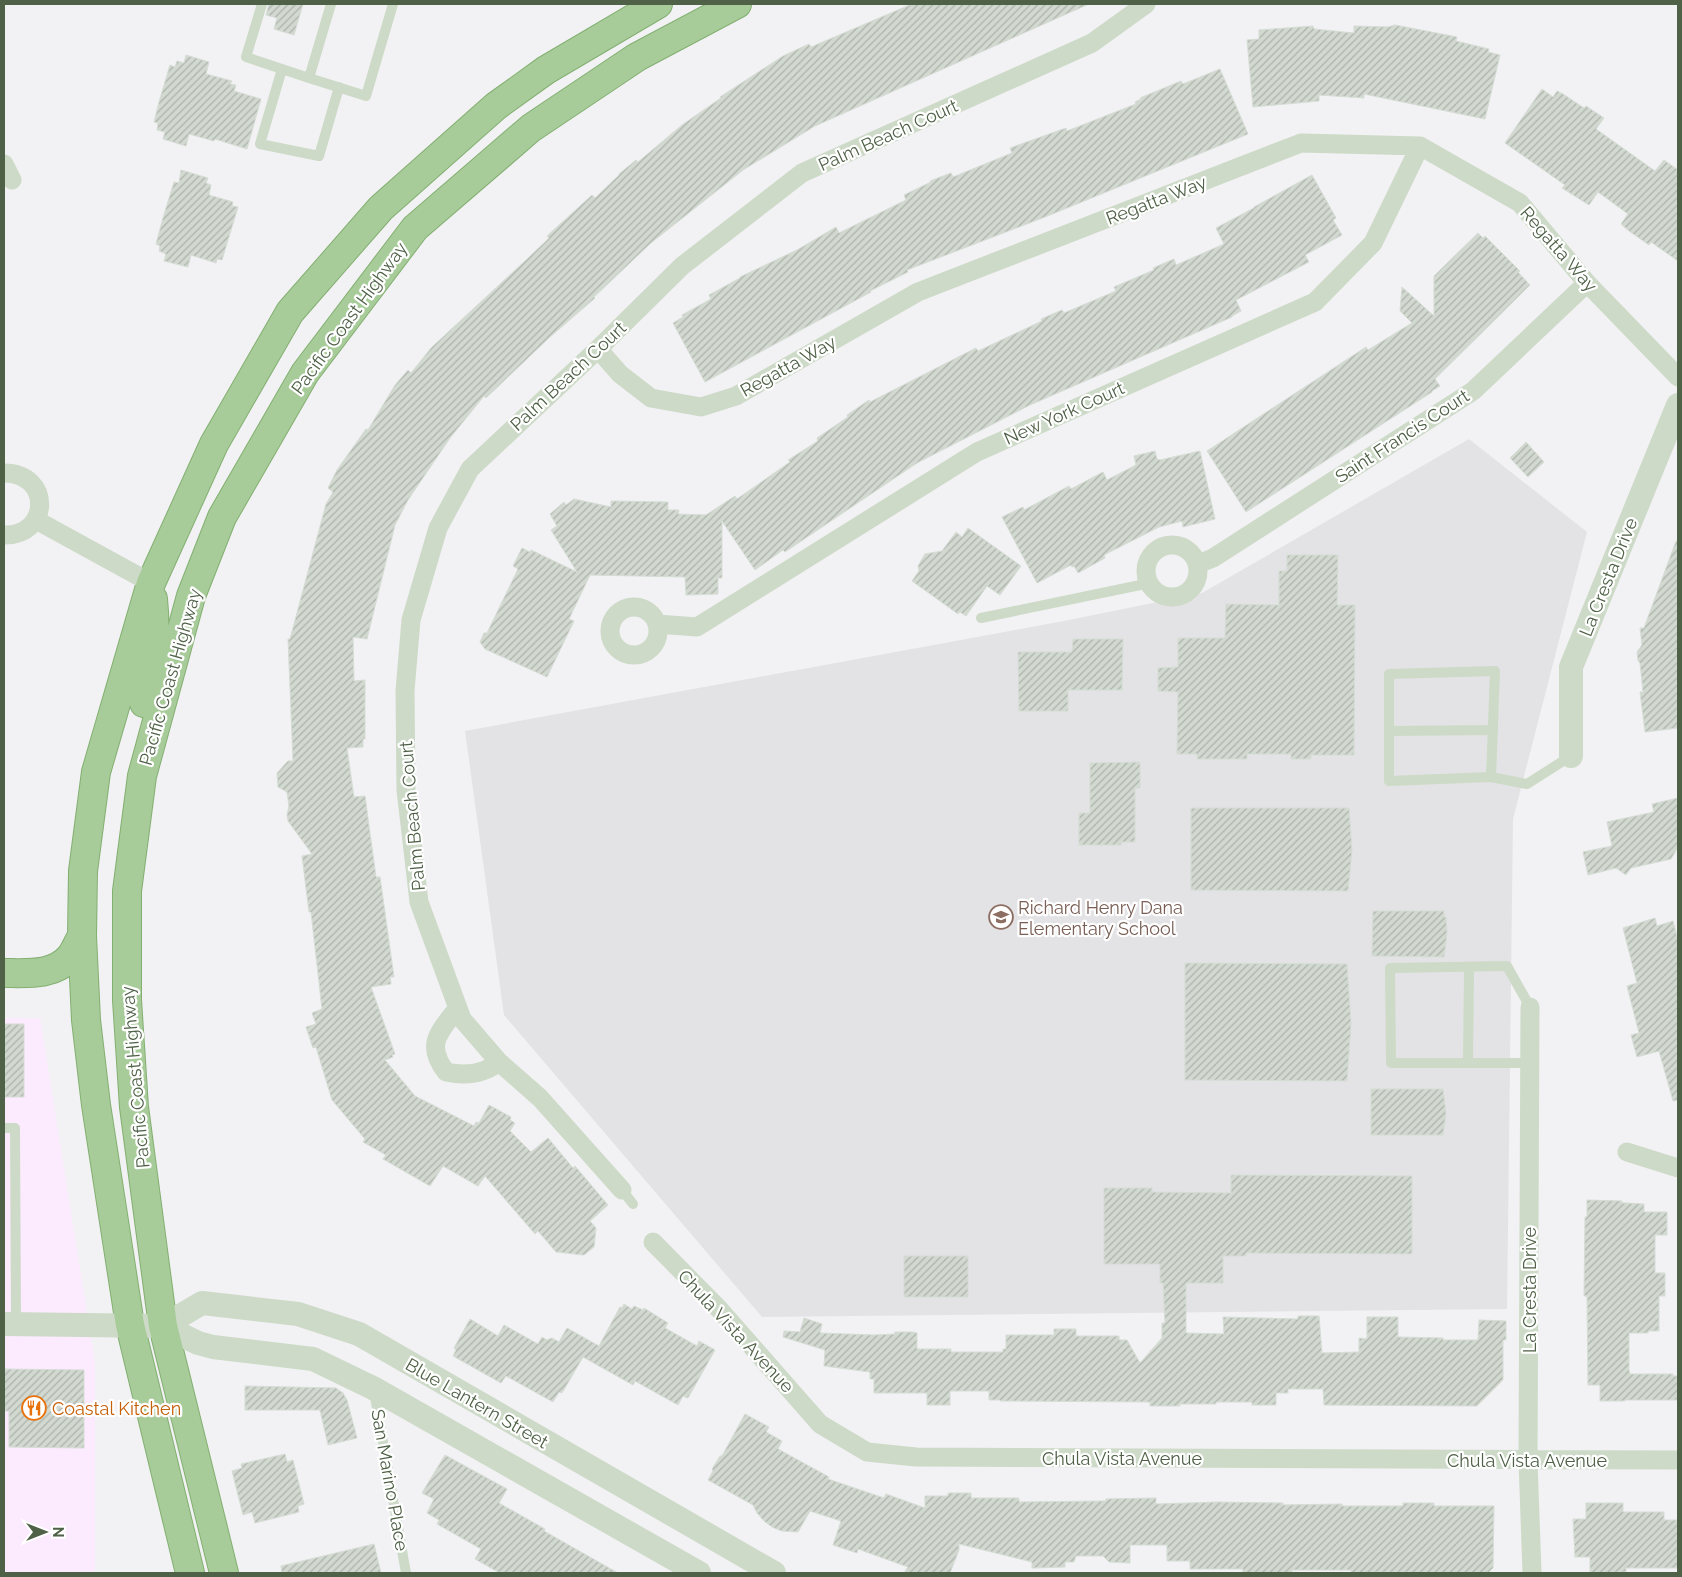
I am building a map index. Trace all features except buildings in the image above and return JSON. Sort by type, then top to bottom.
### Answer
[{"type":"highway","name":"Pacific Coast Highway","points":[[190,1573],[130,1325],[96,1105],[86,1020],[82,936],[82,872],[96,772],[151,583],[214,444],[290,312],[380,208],[496,106],[546,70],[658,4]]},
{"type":"highway","name":"Pacific Coast Highway","points":[[224,1573],[163,1326],[134,1107],[127,1000],[127,891],[142,776],[191,596],[222,517],[305,372],[415,228],[531,128],[637,57],[737,4]]},
{"type":"highway","points":[[127,1000],[118,916],[118,860],[138,725],[153,661],[155,618],[151,583],[175,558],[198,525],[235,456],[297,363],[350,295],[401,240],[415,228]]},
{"type":"highway","points":[[4,973],[41,972],[57,968],[71,956],[82,936]]},
{"type":"street","name":"Palm Beach Court","points":[[628,1197],[540,1098],[499,1062],[462,1019],[419,902],[406,790],[404,691],[411,620],[438,528],[470,469],[598,349],[682,266],[802,173],[1092,43],[1146,4]]},
{"type":"street","name":"Regatta Way","points":[[598,349],[620,374],[651,398],[701,407],[736,396],[918,292],[1301,143],[1420,146],[1520,203],[1587,283],[1678,377]]},
{"type":"street","name":"New York Court","points":[[657,624],[697,627],[977,452],[1315,302],[1373,243],[1420,146]]},
{"type":"street","name":"Saint Francis Court","points":[[1198,564],[1213,558],[1473,391],[1587,283]]},
{"type":"street","name":"La Cresta Drive","points":[[1571,756],[1571,667],[1678,405]]},
{"type":"street","points":[[4,474],[25,477],[34,486],[39,496],[40,507],[36,520],[26,530],[14,535],[4,535]]},
{"type":"street","points":[[36,520],[151,583]]},
{"type":"street","points":[[1175,545],[1185,548],[1192,554],[1198,564],[1196,584],[1189,592],[1180,596],[1170,598],[1160,595],[1152,588],[1150,583],[1146,569],[1149,559],[1156,551],[1165,546],[1175,545]]},
{"type":"street","name":"La Cresta Drive","points":[[1530,1007],[1528,1460],[1532,1573]]},
{"type":"street","points":[[457,1009],[443,1026],[435,1043],[437,1061],[446,1072],[460,1075],[475,1074],[492,1068],[499,1062]]},
{"type":"street","points":[[1627,1152],[1678,1168]]},
{"type":"street","name":"Chula Vista Avenue","points":[[653,1242],[719,1309],[820,1424],[867,1452],[916,1457],[1678,1460]]},
{"type":"street","name":"Blue Lantern Street","points":[[163,1326],[202,1303],[298,1314],[359,1334],[774,1573]]},
{"type":"street","points":[[10,1325],[163,1326],[198,1343],[213,1347],[313,1359],[373,1388],[700,1573]]},
{"type":"lane","points":[[262,4],[246,57],[366,96],[393,4]]},
{"type":"lane","points":[[309,78],[331,4]]},
{"type":"lane","points":[[282,69],[260,144],[319,156],[339,87]]},
{"type":"lane","points":[[981,618],[1150,583]]},
{"type":"lane","points":[[1491,777],[1495,671],[1390,674],[1390,781],[1491,777],[1527,784],[1571,756]]},
{"type":"lane","points":[[1390,731],[1493,730]]},
{"type":"lane","points":[[1530,1007],[1507,966],[1390,968],[1391,1062],[1530,1063]]},
{"type":"lane","points":[[1468,1063],[1469,967]]},
{"type":"lane","points":[[4,1128],[15,1128],[10,1325]]},
{"type":"lane","name":"San Marino Place","points":[[373,1388],[406,1573]]},
{"type":"shaded area","name":"Richard Henry Dana Elementary School","points":[[1469,439],[1587,532],[1513,819],[1507,1309],[762,1317],[504,1015],[465,731],[1064,621],[1202,593]]},
{"type":"shaded area","points":[[4,1018],[40,1018],[95,1363],[95,1573],[4,1573]]},
{"type":"place","name":"Richard Henry Dana Elementary School","points":[[1001,917]]},
{"type":"place","name":"Coastal Kitchen","points":[[34,1408]]}]
